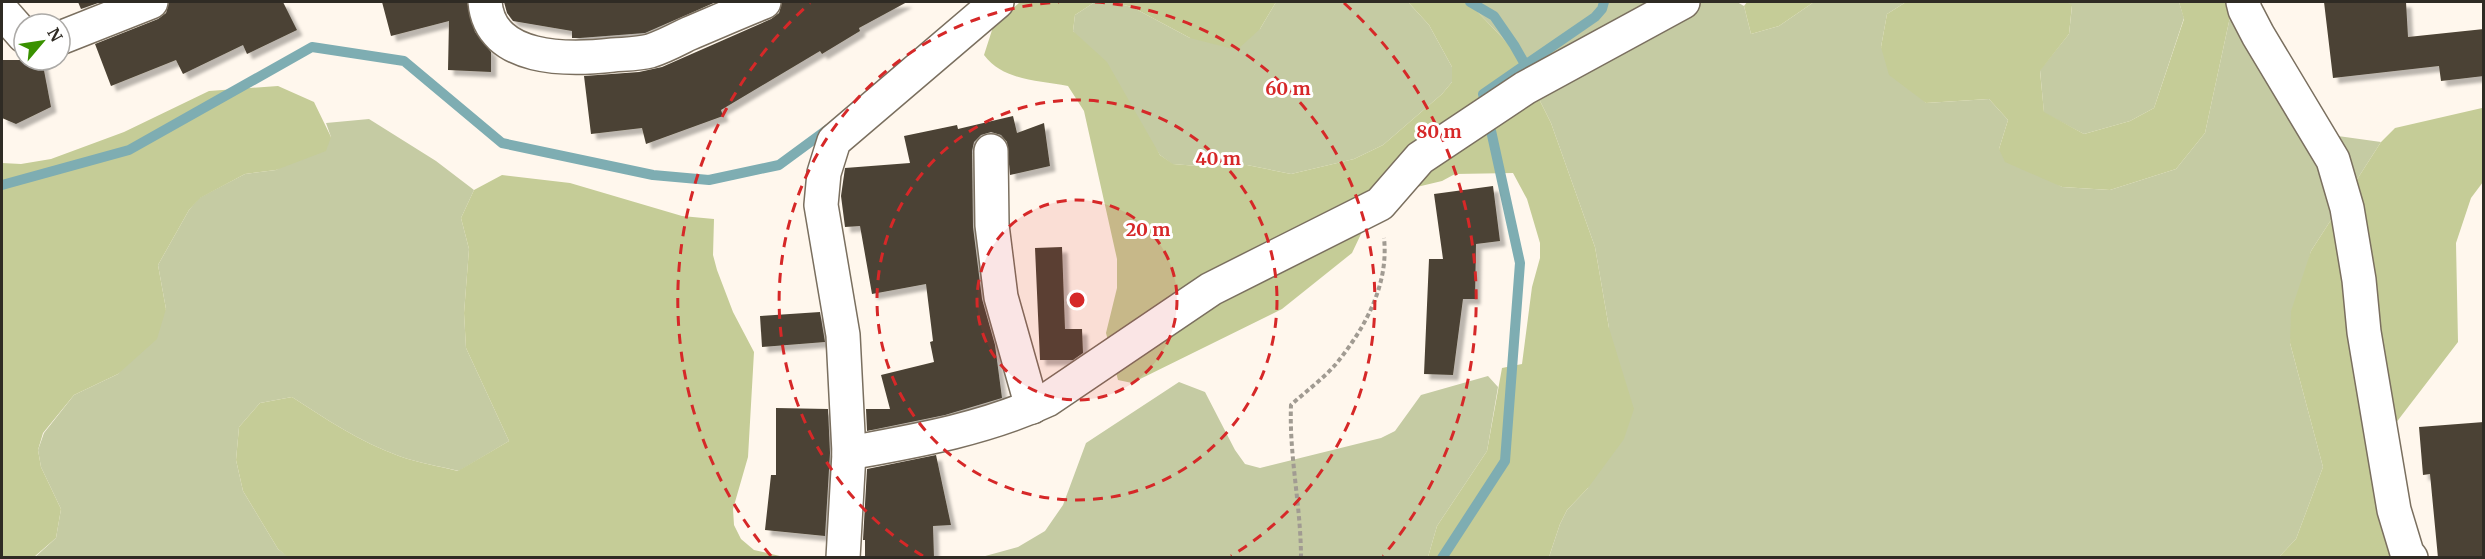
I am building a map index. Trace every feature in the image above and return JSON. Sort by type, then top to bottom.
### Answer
[{"type":"street","points":[[72,33],[151,2]]},
{"type":"street","points":[[485,2],[486,15],[500,36],[512,45],[531,51],[578,59],[649,51],[765,2]]},
{"type":"street","points":[[843,558],[849,453],[843,335],[821,205],[824,173],[834,141],[997,2]]},
{"type":"street","points":[[849,453],[938,437],[1032,407],[1047,400],[1211,289],[1380,204],[1420,158],[1526,88],[1683,2]]},
{"type":"street","points":[[2243,2],[2258,35],[2333,160],[2347,208],[2359,280],[2364,332],[2394,510],[2407,553],[2411,558]]},
{"type":"street","points":[[991,152],[992,225],[1002,297],[1032,407]]},
{"type":"path","points":[[1301,558],[1301,531],[1290,440],[1291,405],[1335,365],[1371,312],[1386,257],[1380,204]]},
{"type":"green space","points":[[1020,2],[1095,2],[1075,15],[1073,31],[1107,62],[1160,155],[1173,164],[1247,165],[1291,174],[1354,159],[1383,145],[1442,94],[1452,82],[1452,67],[1429,25],[1408,2],[1467,2],[1515,51],[1551,123],[1595,247],[1609,328],[1634,409],[1624,439],[1588,488],[1567,510],[1549,557],[1428,557],[1437,526],[1487,451],[1502,368],[1522,364],[1532,287],[1540,258],[1540,243],[1527,199],[1513,173],[1455,174],[1442,181],[1379,196],[1352,253],[1282,309],[1132,383],[1118,380],[1106,333],[1117,288],[1117,259],[1084,111],[1068,86],[1011,75],[992,64],[984,55],[993,27]]},
{"type":"green space","points":[[1095,2],[1111,2],[1132,7],[1190,38],[1260,29],[1276,2],[1408,2],[1429,25],[1452,67],[1452,82],[1442,94],[1383,145],[1354,159],[1291,174],[1247,165],[1172,164],[1160,155],[1073,31],[1075,15]]},
{"type":"green space","points":[[1111,2],[1276,2],[1260,29],[1237,50],[1190,38],[1132,7]]},
{"type":"green space","points":[[1478,2],[1737,2],[1744,6],[1751,34],[1779,26],[1814,2],[1906,2],[1887,14],[1881,47],[1926,103],[1989,99],[2008,120],[1999,149],[2062,187],[2110,190],[2176,169],[2205,133],[2230,17],[2302,131],[2381,142],[2311,251],[2290,343],[2323,467],[2296,539],[2278,558],[1549,557],[1567,510],[1588,488],[1609,328],[1595,247],[1551,123],[1515,51],[1472,6]]},
{"type":"green space","points":[[1747,2],[1814,2],[1779,26],[1751,34],[1744,6]]},
{"type":"green space","points":[[1906,2],[2067,2],[2072,5],[2069,34],[2040,71],[2044,112],[2084,134],[2130,121],[2154,108],[2184,19],[2179,2],[2228,2],[2230,17],[2205,133],[2176,169],[2110,190],[2062,187],[2005,162],[1999,149],[2008,120],[1989,99],[1926,103],[1889,75],[1881,47],[1887,14]]},
{"type":"green space","points":[[2067,2],[2179,2],[2184,18],[2154,108],[2130,121],[2084,134],[2044,113],[2040,70],[2069,34],[2072,6]]},
{"type":"green space","points":[[278,86],[314,102],[331,137],[326,151],[276,170],[245,174],[200,198],[189,210],[158,265],[166,309],[157,339],[118,374],[74,395],[43,433],[38,450],[41,467],[61,509],[56,538],[34,557],[2,557],[2,163],[21,164],[51,159],[124,132],[209,91]]},
{"type":"green space","points":[[2482,108],[2483,182],[2471,198],[2456,243],[2458,342],[2392,428],[2413,557],[2278,558],[2296,539],[2323,467],[2290,343],[2291,311],[2311,251],[2381,142],[2395,128]]},
{"type":"green space","points":[[369,119],[436,161],[474,190],[461,218],[469,249],[464,313],[466,348],[509,441],[459,471],[414,461],[371,444],[292,397],[260,403],[239,427],[236,460],[243,491],[278,549],[289,557],[34,558],[56,538],[61,509],[41,467],[38,450],[44,433],[74,395],[118,374],[166,309],[158,265],[189,210],[199,198],[245,174],[276,170],[331,137],[326,123]]},
{"type":"green space","points":[[502,175],[570,183],[682,216],[714,219],[713,255],[717,270],[733,312],[754,352],[748,457],[733,509],[734,525],[741,539],[754,550],[784,557],[289,558],[278,549],[243,491],[236,460],[239,427],[260,403],[292,397],[371,444],[414,461],[458,471],[509,441],[466,348],[464,313],[469,249],[461,218],[474,190]]},
{"type":"green space","points":[[1488,376],[1498,387],[1487,451],[1437,526],[1428,557],[978,558],[1018,547],[1045,531],[1063,505],[1086,443],[1179,382],[1205,392],[1235,450],[1245,464],[1260,468],[1381,438],[1395,431],[1421,395]]},
{"type":"building","points":[[78,2],[101,2],[81,9]]},
{"type":"building","points":[[169,2],[283,2],[297,30],[247,54],[243,45],[183,74],[176,60],[111,86],[95,44],[158,19],[166,13]]},
{"type":"building","points":[[382,2],[467,2],[475,32],[491,52],[491,72],[448,70],[449,21],[391,36]]},
{"type":"building","points":[[504,2],[716,2],[645,33],[572,38],[572,31],[513,21],[507,13]]},
{"type":"building","points":[[782,2],[907,2],[859,28],[860,31],[822,54],[820,51],[721,110],[723,116],[646,144],[642,128],[591,134],[584,76],[639,72],[662,67],[771,19],[779,13]]},
{"type":"building","points":[[2324,2],[2406,2],[2408,37],[2484,29],[2484,76],[2441,81],[2439,66],[2333,78]]},
{"type":"building","points":[[2,60],[12,60],[12,72],[44,72],[51,107],[16,124],[2,118]]},
{"type":"building","points":[[1013,116],[1017,133],[1044,123],[1050,166],[1010,175],[1007,142],[1001,135],[991,132],[981,135],[974,142],[972,151],[973,227],[982,299],[995,345],[1002,398],[945,415],[867,431],[866,409],[890,409],[881,375],[934,362],[930,342],[933,341],[926,284],[872,294],[860,226],[845,227],[841,196],[845,168],[910,163],[904,136],[957,125],[958,129]]},
{"type":"building","points":[[1493,186],[1500,241],[1476,244],[1475,299],[1463,299],[1453,375],[1424,374],[1429,259],[1443,259],[1434,194]]},
{"type":"building","points":[[1062,247],[1065,329],[1082,329],[1083,353],[1073,360],[1040,360],[1035,248]]},
{"type":"building","points":[[820,312],[825,342],[762,347],[760,316]]},
{"type":"building","points":[[776,408],[828,409],[830,453],[825,536],[765,530],[771,475],[776,475]]},
{"type":"building","points":[[2484,422],[2484,558],[2438,558],[2430,474],[2423,475],[2419,427]]},
{"type":"building","points":[[936,455],[951,525],[933,526],[934,558],[865,558],[865,540],[863,540],[867,469]]},
{"type":"waterway","points":[[1470,2],[1494,16],[1526,66]]},
{"type":"waterway","points":[[1442,558],[1505,461],[1520,263],[1483,94],[1595,17],[1602,9],[1604,2]]},
{"type":"waterway","points":[[2,185],[129,150],[312,47],[404,61],[502,143],[653,175],[709,180],[779,165],[828,129]]}]
